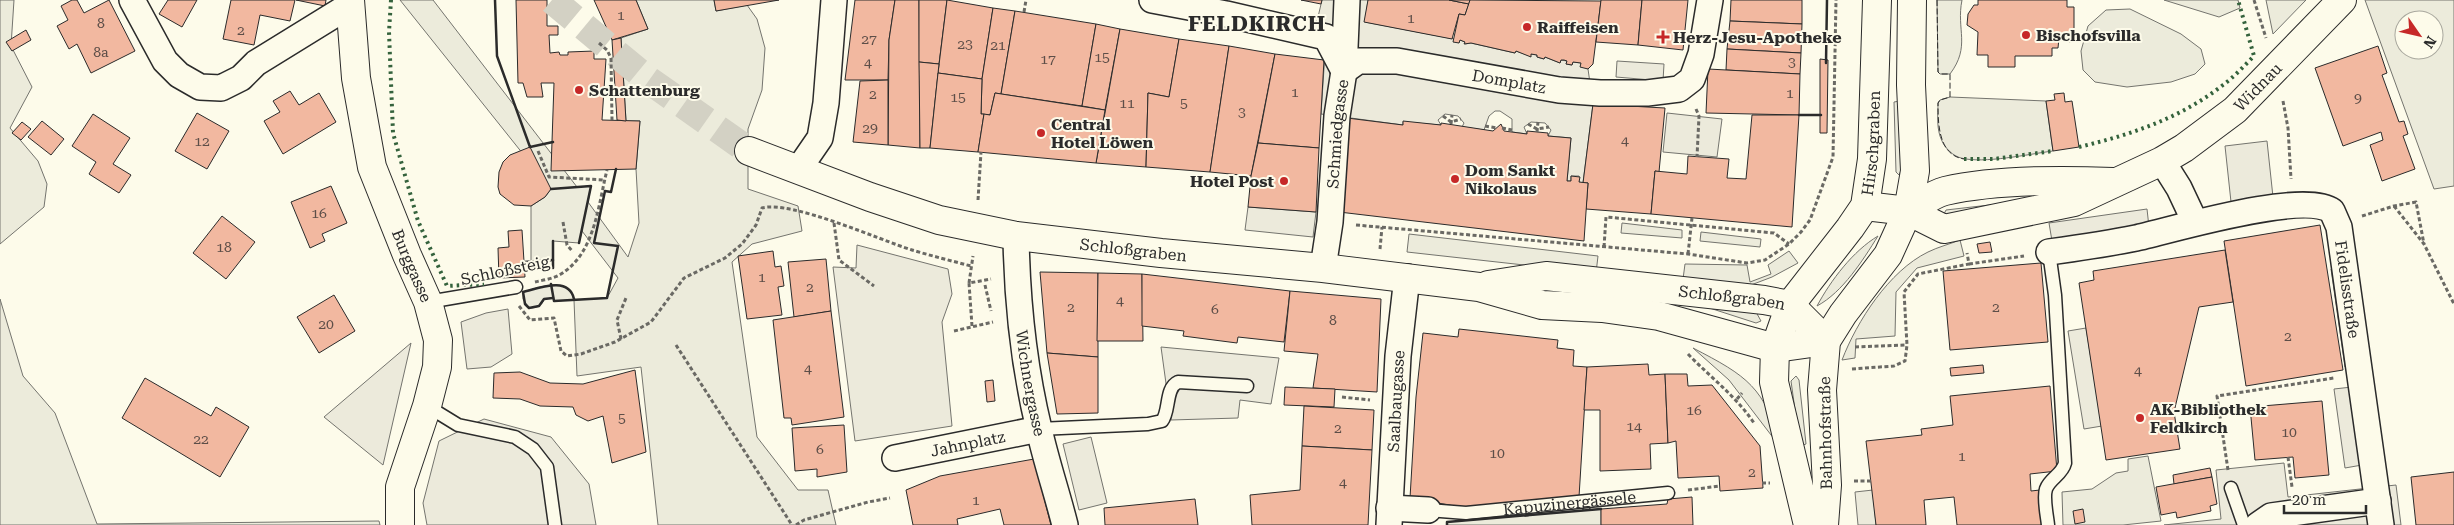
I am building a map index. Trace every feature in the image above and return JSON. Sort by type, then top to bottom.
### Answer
[{"type":"main road","name":"Hirschgraben","points":[[1775,348],[1790,305],[1850,228],[1864,206],[1872,159],[1877,0]]},
{"type":"main road","points":[[1826,341],[1843,314],[1888,255],[1908,211],[1915,171],[1911,85],[1912,0]]},
{"type":"main road","name":"Widnau","points":[[1864,206],[1908,211],[1944,229],[1963,227],[2074,202],[2162,161],[2184,148],[2235,110],[2342,0]]},
{"type":"main road","name":"Burggasse","points":[[350,2],[356,78],[372,167],[406,255],[428,302],[438,340],[437,366],[427,406],[400,487],[400,525]]},
{"type":"main road","name":"Schloßgraben","points":[[749,151],[870,197],[939,220],[1016,236],[1479,286],[1542,305],[1602,308],[1659,316],[1775,348],[1826,341]]},
{"type":"main road","points":[[1908,211],[1943,192],[1977,186],[2075,180],[2118,183]]},
{"type":"main road","name":"Schloßgraben","points":[[1479,286],[1546,276],[1727,294],[1790,305],[1826,341]]},
{"type":"main road","name":"Bahnhofstraße","points":[[1824,525],[1827,485],[1822,390],[1826,341]]},
{"type":"main road","name":"Bahnhofstraße","points":[[1775,348],[1774,382],[1808,525]]},
{"type":"street","name":"Burggasse","points":[[132,0],[165,61],[179,75],[200,87],[221,88],[241,78],[256,63],[350,2]]},
{"type":"street","points":[[798,170],[820,138],[826,102],[834,0]]},
{"type":"street","points":[[1152,0],[1226,14],[1326,38],[1344,71]]},
{"type":"street","name":"Schmiedgasse","points":[[1323,268],[1330,222],[1337,116],[1344,71],[1348,0]]},
{"type":"street","points":[[1679,89],[1692,79],[1701,54],[1710,0]]},
{"type":"street","name":"Domplatz","points":[[1344,71],[1358,61],[1397,61],[1559,90],[1600,93],[1647,93],[1679,89]]},
{"type":"street","points":[[2162,161],[2179,188],[2195,222]]},
{"type":"street","points":[[2050,252],[2134,238],[2195,222],[2292,206]]},
{"type":"street","name":"Fidelisstraße","points":[[2292,206],[2326,206],[2336,216],[2340,227],[2380,513]]},
{"type":"street","name":"Wichnergasse","points":[[1016,236],[1016,275],[1026,355],[1039,429],[1065,525]]},
{"type":"street","name":"Saalbaugasse","points":[[1389,516],[1398,356],[1407,277]]},
{"type":"street","name":"Jahnplatz","points":[[895,458],[1039,429]]},
{"type":"street","name":"Kapuzinergässele","points":[[1389,516],[1428,510]]},
{"type":"street","points":[[2258,525],[2271,516],[2380,513]]},
{"type":"lane","points":[[2048,525],[2045,491],[2060,473],[2065,463],[2055,295],[2050,252]]},
{"type":"lane","name":"Schloßsteig","points":[[428,302],[516,288]]},
{"type":"lane","points":[[1039,429],[1148,424],[1162,421],[1166,416],[1171,388],[1178,382],[1247,386]]},
{"type":"lane","points":[[427,406],[458,425],[515,437],[533,449],[546,467],[555,525]]},
{"type":"lane","points":[[2231,488],[2244,525]]},
{"type":"lane","name":"Kapuzinergässele","points":[[1428,510],[1466,513],[1668,493]]},
{"type":"path","points":[[1024,12],[1026,0]]},
{"type":"path","points":[[1330,222],[1688,254],[1724,261],[1747,263],[1764,260],[1789,244],[1810,220],[1833,157],[1836,0]]},
{"type":"path","points":[[2254,0],[2267,42]]},
{"type":"path","points":[[599,42],[607,50],[611,58],[612,120]]},
{"type":"path","points":[[1679,89],[1695,108],[1698,116],[1697,157]]},
{"type":"path","points":[[2282,100],[2290,151],[2292,206]]},
{"type":"path","points":[[1451,123],[1452,115]]},
{"type":"path","points":[[1442,116],[1451,123]]},
{"type":"path","points":[[1451,123],[1461,119]]},
{"type":"path","points":[[1537,130],[1538,122]]},
{"type":"path","points":[[1528,124],[1537,130],[1549,127]]},
{"type":"path","points":[[1485,126],[1497,128]]},
{"type":"path","points":[[1502,128],[1512,130]]},
{"type":"path","points":[[538,151],[549,177],[604,180]]},
{"type":"path","points":[[978,195],[982,152]]},
{"type":"path","name":"Schloßsteig","points":[[516,288],[560,275],[578,261],[588,246],[607,170]]},
{"type":"path","points":[[2340,227],[2361,217],[2394,206],[2416,202],[2424,244]]},
{"type":"path","points":[[516,288],[519,308],[530,320],[554,318],[561,351],[567,356],[581,354],[621,339],[651,322],[689,274],[725,258],[742,244],[756,225],[762,208],[768,206],[815,216],[913,251],[971,266]]},
{"type":"path","points":[[2394,206],[2424,244],[2454,304]]},
{"type":"path","points":[[1604,247],[1606,217],[1774,233],[1789,244]]},
{"type":"path","points":[[1688,254],[1692,218]]},
{"type":"path","points":[[563,222],[566,245],[573,252]]},
{"type":"path","points":[[834,223],[839,260],[874,286]]},
{"type":"path","points":[[1966,246],[1969,264]]},
{"type":"path","points":[[1844,370],[1894,366],[1905,361],[1907,345],[1904,292],[1918,274],[2050,252]]},
{"type":"path","points":[[1756,261],[1758,267]]},
{"type":"path","points":[[972,326],[969,283],[1016,275]]},
{"type":"path","points":[[985,285],[992,313]]},
{"type":"path","points":[[621,339],[617,320],[626,298]]},
{"type":"path","points":[[954,331],[993,322]]},
{"type":"path","points":[[676,345],[794,525],[804,520],[868,502],[890,498]]},
{"type":"path","points":[[1852,347],[1907,345]]},
{"type":"path","points":[[1706,373],[1742,405]]},
{"type":"path","points":[[2231,488],[2216,396],[2360,374]]},
{"type":"path","points":[[1737,399],[1742,393]]},
{"type":"path","points":[[1852,481],[1872,481]]},
{"type":"path","points":[[1668,493],[1720,486]]},
{"type":"shaded area","points":[[0,0],[14,0],[11,46],[32,87],[10,128],[38,161],[47,184],[44,207],[0,244]]},
{"type":"shaded area","points":[[400,0],[433,0],[577,187],[591,186],[588,202],[628,257],[639,223],[636,169],[640,121],[626,121],[621,38],[648,29],[636,0],[714,0],[716,11],[747,5],[757,19],[765,48],[762,90],[748,129],[748,189],[798,206],[802,231],[752,244],[732,262],[757,437],[798,490],[828,490],[836,525],[658,525],[641,367],[577,376],[574,300],[607,298],[618,278],[582,231],[579,243],[553,241],[553,260],[531,261],[531,206],[545,197],[551,189]]},
{"type":"shaded area","points":[[1322,0],[1368,0],[1365,22],[1454,39],[1459,43],[1460,40],[1465,42],[1465,44],[1471,43],[1515,53],[1516,51],[1530,56],[1531,54],[1537,55],[1537,57],[1544,59],[1545,57],[1560,63],[1561,60],[1567,61],[1566,64],[1572,65],[1573,62],[1581,63],[1588,69],[1593,104],[1583,183],[1579,182],[1579,176],[1571,176],[1571,181],[1567,181],[1571,138],[1548,136],[1551,130],[1545,123],[1531,122],[1524,127],[1527,134],[1512,132],[1512,119],[1500,111],[1495,111],[1489,116],[1484,130],[1462,127],[1464,123],[1458,116],[1445,114],[1438,120],[1441,125],[1403,122],[1403,125],[1321,114],[1326,38],[1314,34]]},
{"type":"shaded area","points":[[1937,0],[1962,0],[1960,55],[1950,74],[1940,74],[1938,72]]},
{"type":"shaded area","points":[[2164,0],[2238,0],[2240,8],[2219,17]]},
{"type":"shaded area","points":[[2266,0],[2306,0],[2273,34]]},
{"type":"shaded area","points":[[2365,0],[2454,0],[2454,186],[2434,189]]},
{"type":"shaded area","points":[[2130,9],[2181,34],[2201,49],[2205,64],[2195,74],[2171,82],[2127,87],[2095,82],[2083,70],[2081,51],[2088,26],[2106,10]]},
{"type":"shaded area","points":[[1617,61],[1664,64],[1663,81],[1616,77]]},
{"type":"shaded area","points":[[1950,97],[2046,101],[2053,151],[1982,160],[1971,160],[1955,155],[1943,144],[1938,127],[1938,103],[1940,100]]},
{"type":"shaded area","points":[[1900,101],[1901,171],[1899,175],[1896,172],[1894,102]]},
{"type":"shaded area","points":[[1667,113],[1722,119],[1717,157],[1663,152]]},
{"type":"shaded area","points":[[2267,141],[2273,197],[2231,202],[2225,146]]},
{"type":"shaded area","points":[[2050,198],[1948,218],[1944,214],[1946,210]]},
{"type":"shaded area","points":[[1248,207],[1316,212],[1313,237],[1245,230]]},
{"type":"shaded area","points":[[2147,209],[2149,227],[2052,241],[2049,223]]},
{"type":"shaded area","points":[[1622,223],[1682,230],[1682,238],[1621,233]]},
{"type":"shaded area","points":[[1701,232],[1761,239],[1760,247],[1700,241]]},
{"type":"shaded area","points":[[1409,234],[1598,256],[1596,273],[1407,252]]},
{"type":"shaded area","points":[[1878,236],[1844,284],[1817,306],[1843,267]]},
{"type":"shaded area","points":[[1960,240],[1964,256],[1917,268],[1896,292],[1895,336],[1856,339],[1855,358],[1842,360],[1856,329],[1876,298],[1900,271],[1928,252]]},
{"type":"shaded area","points":[[857,245],[948,269],[952,294],[942,322],[952,426],[855,441],[833,267],[856,268]]},
{"type":"shaded area","points":[[1789,251],[1798,263],[1772,277],[1751,285],[1683,279],[1685,264],[1747,265],[1750,282],[1771,274],[1768,265]]},
{"type":"shaded area","points":[[2338,268],[2353,365],[2345,367],[2331,269]]},
{"type":"shaded area","points":[[545,286],[560,286],[566,288],[571,293],[574,300],[554,301],[553,298],[544,299],[539,306],[529,308],[523,299],[523,292]]},
{"type":"shaded area","points":[[0,299],[23,376],[55,413],[97,524],[379,521],[380,525],[0,525]]},
{"type":"shaded area","points":[[1694,303],[1756,312],[1761,321],[1756,323]]},
{"type":"shaded area","points":[[508,309],[512,354],[491,367],[467,369],[461,322],[486,313]]},
{"type":"shaded area","points":[[2086,328],[2102,426],[2084,429],[2068,331]]},
{"type":"shaded area","points":[[411,343],[383,465],[324,417]]},
{"type":"shaded area","points":[[1161,347],[1279,358],[1271,404],[1240,400],[1238,418],[1171,420]]},
{"type":"shaded area","points":[[1693,348],[1727,367],[1751,386],[1768,411],[1781,448],[1729,380]]},
{"type":"shaded area","points":[[1796,376],[1799,380],[1806,444],[1800,446],[1791,381]]},
{"type":"shaded area","points":[[2352,387],[2362,465],[2345,468],[2334,389]]},
{"type":"shaded area","points":[[484,419],[551,437],[589,484],[596,525],[427,525],[423,503],[439,441]]},
{"type":"shaded area","points":[[1091,437],[1107,503],[1079,510],[1063,444]]},
{"type":"shaded area","points":[[2148,456],[2161,521],[2123,525],[2063,525],[2062,492],[2092,489],[2116,473],[2128,471],[2128,459]]},
{"type":"shaded area","points":[[2284,463],[2288,497],[2396,485],[2401,525],[2164,525],[2221,519],[2216,470]]},
{"type":"shaded area","points":[[1873,490],[1876,525],[1858,525],[1855,492]]},
{"type":"shaded area","points":[[1601,509],[1601,525],[1447,525],[1447,522]]},
{"type":"building","points":[[72,0],[77,0],[84,13],[109,0],[135,51],[91,73],[77,44],[69,49],[57,26],[68,20],[61,6]]},
{"type":"building","points":[[168,0],[197,0],[182,27],[159,14]]},
{"type":"building","points":[[231,0],[295,0],[290,21],[260,15],[254,45],[223,39]]},
{"type":"building","points":[[296,0],[326,0],[325,6]]},
{"type":"building","name":"Schattenburg","points":[[516,0],[547,0],[547,26],[558,26],[558,35],[549,35],[550,53],[559,52],[560,55],[568,55],[568,52],[594,51],[594,59],[606,59],[602,120],[640,121],[636,169],[551,171],[554,83],[541,83],[543,97],[527,97],[523,83],[518,83]]},
{"type":"building","name":"Schattenburg","points":[[594,0],[636,0],[648,29],[612,40]]},
{"type":"building","points":[[714,0],[779,0],[716,11]]},
{"type":"building","points":[[855,0],[895,0],[889,40],[888,80],[845,80]]},
{"type":"building","points":[[895,0],[919,0],[920,148],[888,145],[889,40]]},
{"type":"building","points":[[919,0],[947,0],[939,64],[919,62]]},
{"type":"building","points":[[947,0],[993,8],[982,79],[938,73]]},
{"type":"building","points":[[1301,0],[1322,0],[1321,4]]},
{"type":"building","points":[[1368,0],[1449,0],[1469,4],[1465,15],[1459,14],[1452,39],[1364,22]]},
{"type":"building","points":[[1449,0],[1470,0],[1469,4]]},
{"type":"building","name":"Raiffeisen","points":[[1470,0],[1601,1],[1593,64],[1588,69],[1580,67],[1581,63],[1573,62],[1572,65],[1566,64],[1567,61],[1564,60],[1561,60],[1560,63],[1545,57],[1544,59],[1537,57],[1537,55],[1531,54],[1531,57],[1516,51],[1515,53],[1471,43],[1464,44],[1465,42],[1460,40],[1459,43],[1453,42],[1459,14],[1465,15]]},
{"type":"building","points":[[1601,0],[1642,0],[1638,45],[1596,42]]},
{"type":"building","points":[[1642,0],[1688,0],[1683,50],[1638,45]]},
{"type":"building","points":[[1731,0],[1802,0],[1802,24],[1730,21]]},
{"type":"building","name":"Bischofsvilla","points":[[1978,0],[2067,0],[2067,7],[2074,7],[2074,42],[2069,42],[2069,38],[2059,38],[2058,48],[2052,48],[2052,56],[2015,56],[2015,67],[1988,67],[1988,55],[1977,55],[1978,32],[1967,25],[1968,14],[1974,5],[1978,5]]},
{"type":"building","points":[[993,8],[1015,11],[1001,94],[995,93],[990,115],[981,114],[982,79]]},
{"type":"building","points":[[1015,11],[1096,24],[1082,106],[1001,94]]},
{"type":"building","points":[[1730,21],[1802,24],[1801,53],[1727,49]]},
{"type":"building","points":[[1096,24],[1120,29],[1105,110],[1082,106]]},
{"type":"building","points":[[1120,29],[1179,39],[1169,97],[1148,93],[1146,167],[1096,163]]},
{"type":"building","points":[[26,30],[31,40],[12,51],[6,42]]},
{"type":"building","points":[[621,38],[626,121],[617,120],[612,40]]},
{"type":"building","points":[[1179,39],[1229,46],[1210,172],[1146,167],[1148,93],[1169,97]]},
{"type":"building","points":[[1229,46],[1275,54],[1251,176],[1210,172]]},
{"type":"building","points":[[2378,46],[2387,73],[2382,75],[2399,122],[2404,121],[2408,134],[2403,136],[2415,169],[2382,181],[2370,145],[2383,140],[2381,132],[2343,146],[2315,68]]},
{"type":"building","points":[[1727,49],[1801,53],[1800,74],[1726,70]]},
{"type":"building","points":[[1275,54],[1324,60],[1319,148],[1258,143]]},
{"type":"building","points":[[1820,59],[1828,60],[1827,133],[1820,133]]},
{"type":"building","points":[[919,62],[939,64],[930,148],[920,148]]},
{"type":"building","points":[[1708,69],[1800,74],[1799,115],[1706,113]]},
{"type":"building","points":[[938,73],[982,79],[981,114],[984,114],[978,152],[930,148]]},
{"type":"building","points":[[888,80],[888,145],[853,142],[860,81]]},
{"type":"building","points":[[290,91],[299,105],[319,93],[336,122],[283,154],[264,121],[280,112],[273,101]]},
{"type":"building","name":"Central Hotel Löwen","points":[[995,93],[1105,110],[1096,163],[978,152],[984,114],[990,115]]},
{"type":"building","points":[[2064,93],[2065,102],[2072,101],[2079,147],[2053,151],[2046,101],[2055,100],[2054,94]]},
{"type":"building","points":[[1593,104],[1665,108],[1659,172],[1655,171],[1651,214],[1586,209],[1588,183],[1583,183]]},
{"type":"building","points":[[197,113],[229,131],[207,169],[175,151]]},
{"type":"building","points":[[93,114],[130,138],[113,164],[131,175],[119,193],[89,174],[96,162],[72,146]]},
{"type":"building","points":[[1752,115],[1799,115],[1792,227],[1651,214],[1655,171],[1687,174],[1688,156],[1729,159],[1727,178],[1746,179]]},
{"type":"building","name":"Dom Sankt Nikolaus","points":[[1347,118],[1403,125],[1403,121],[1441,125],[1441,123],[1493,131],[1501,124],[1504,131],[1527,134],[1527,131],[1548,133],[1548,136],[1571,138],[1567,181],[1571,181],[1571,176],[1580,177],[1579,182],[1588,183],[1584,241],[1339,212]]},
{"type":"building","points":[[42,121],[64,139],[51,155],[28,137]]},
{"type":"building","points":[[22,122],[31,129],[21,140],[12,133]]},
{"type":"building","name":"Hotel Post","points":[[1258,143],[1319,148],[1316,212],[1248,207],[1251,176]]},
{"type":"building","points":[[530,147],[551,189],[545,197],[531,206],[514,205],[500,194],[498,187],[499,172],[503,162],[510,155]]},
{"type":"building","points":[[331,186],[347,223],[322,234],[325,241],[310,248],[291,202]]},
{"type":"building","points":[[222,216],[255,242],[226,279],[193,253]]},
{"type":"building","points":[[2320,225],[2343,370],[2246,386],[2224,241]]},
{"type":"building","points":[[522,230],[525,277],[499,278],[498,248],[509,247],[508,231]]},
{"type":"building","points":[[1990,242],[1992,252],[1979,253],[1977,244]]},
{"type":"building","points":[[2225,250],[2233,302],[2199,307],[2174,412],[2180,449],[2106,460],[2079,283],[2094,280],[2093,271]]},
{"type":"building","points":[[773,251],[775,267],[781,266],[784,286],[778,287],[782,315],[747,319],[738,256]]},
{"type":"building","points":[[826,259],[831,311],[794,317],[788,262]]},
{"type":"building","points":[[2041,263],[2048,342],[1950,350],[1943,271]]},
{"type":"building","points":[[1040,272],[1098,273],[1098,357],[1047,353]]},
{"type":"building","points":[[1098,273],[1142,274],[1143,341],[1097,341]]},
{"type":"building","points":[[1142,274],[1290,291],[1284,342],[1238,337],[1237,343],[1183,336],[1184,331],[1142,326]]},
{"type":"building","points":[[1290,291],[1381,299],[1377,392],[1313,388],[1318,354],[1284,351]]},
{"type":"building","points":[[334,295],[355,331],[319,353],[297,317]]},
{"type":"building","points":[[831,311],[844,417],[792,425],[791,418],[784,418],[773,320]]},
{"type":"building","points":[[1459,329],[1558,340],[1557,348],[1574,350],[1573,366],[1587,367],[1579,497],[1460,507],[1410,498],[1416,397],[1423,333],[1458,337]]},
{"type":"building","points":[[1047,353],[1098,357],[1098,413],[1057,414]]},
{"type":"building","points":[[1648,364],[1649,375],[1665,374],[1668,443],[1650,444],[1651,469],[1600,471],[1600,410],[1584,410],[1587,367]]},
{"type":"building","points":[[1983,365],[1984,373],[1951,376],[1950,368]]},
{"type":"building","points":[[635,370],[646,452],[612,463],[603,416],[588,421],[576,415],[573,407],[540,406],[520,399],[493,398],[494,373],[520,372],[550,383],[583,384]]},
{"type":"building","points":[[1665,374],[1687,374],[1688,386],[1712,385],[1760,446],[1763,488],[1720,491],[1719,476],[1678,478],[1676,441],[1668,443]]},
{"type":"building","points":[[145,378],[211,416],[216,407],[249,427],[220,477],[122,418]]},
{"type":"building","points":[[993,380],[995,401],[987,402],[985,381]]},
{"type":"building","points":[[2050,386],[2057,471],[2030,474],[2031,491],[2040,490],[2043,525],[1957,525],[1954,497],[1924,500],[1926,525],[1876,525],[1866,441],[1922,435],[1921,429],[1953,425],[1950,396]]},
{"type":"building","points":[[1285,387],[1335,389],[1334,407],[1284,405]]},
{"type":"building","points":[[2322,401],[2329,475],[2295,478],[2293,457],[2255,460],[2250,407]]},
{"type":"building","points":[[1304,406],[1374,410],[1372,450],[1302,446]]},
{"type":"building","points":[[844,425],[847,472],[817,477],[817,469],[795,471],[792,428]]},
{"type":"building","points":[[1302,446],[1372,450],[1368,525],[1252,525],[1250,495],[1300,490]]},
{"type":"building","points":[[1034,459],[1051,525],[1004,525],[1000,509],[957,519],[958,525],[913,525],[906,490],[940,476]]},
{"type":"building","points":[[2210,468],[2212,477],[2174,484],[2173,475]]},
{"type":"building","points":[[2454,472],[2454,525],[2416,525],[2411,477]]},
{"type":"building","points":[[2212,477],[2217,504],[2210,506],[2211,511],[2177,518],[2176,512],[2161,515],[2156,487]]},
{"type":"building","points":[[1692,497],[1693,525],[1601,525],[1601,509],[1667,504],[1668,499]]},
{"type":"building","points":[[1195,499],[1198,525],[1105,525],[1104,508]]},
{"type":"building","points":[[2083,509],[2085,522],[2075,524],[2073,511]]},
{"type":"tunnel","points":[[552,0],[647,79],[749,151]]},
{"type":"hedge","points":[[391,0],[389,32],[393,133],[418,221],[447,286],[484,284]]},
{"type":"hedge","points":[[2079,147],[2136,131],[2172,116],[2207,97],[2235,75],[2254,56],[2238,0]]},
{"type":"hedge","points":[[1964,159],[1994,159],[2053,151]]},
{"type":"fence","points":[[1937,0],[1938,72],[1940,74],[1950,74],[1950,97],[1940,100],[1938,103],[1939,128],[1944,145],[1955,156],[1964,159]]},
{"type":"wall","points":[[495,0],[497,56],[530,147],[553,142]]},
{"type":"wall","points":[[1826,63],[1827,0]]},
{"type":"wall","points":[[1799,115],[1821,115]]},
{"type":"wall","points":[[551,284],[554,301],[607,298],[618,246],[594,243],[605,191],[611,192],[616,169]]},
{"type":"wall","points":[[551,189],[591,186],[579,243]]},
{"type":"wall","points":[[553,241],[553,268]]},
{"type":"wall","points":[[524,262],[553,260]]},
{"type":"wall","points":[[553,298],[544,299],[539,306],[529,308],[525,304],[523,292],[553,285],[566,288],[571,292],[574,299]]},
{"type":"wall","points":[[1447,525],[1447,522],[1601,509]]},
{"type":"place","name":"Raiffeisen","points":[[1527,27]]},
{"type":"place","name":"Bischofsvilla","points":[[2026,35]]},
{"type":"place","name":"Herz-Jesu-Apotheke","points":[[1663,37]]},
{"type":"place","name":"Schattenburg","points":[[579,90]]},
{"type":"place","name":"Central Hotel Löwen","points":[[1041,133]]},
{"type":"place","name":"Dom Sankt Nikolaus","points":[[1455,179]]},
{"type":"place","name":"Hotel Post","points":[[1284,181]]},
{"type":"place","name":"AK-Bibliothek Feldkirch","points":[[2140,418]]},
{"type":"district","name":"FELDKIRCH","points":[[1257,24]]}]
